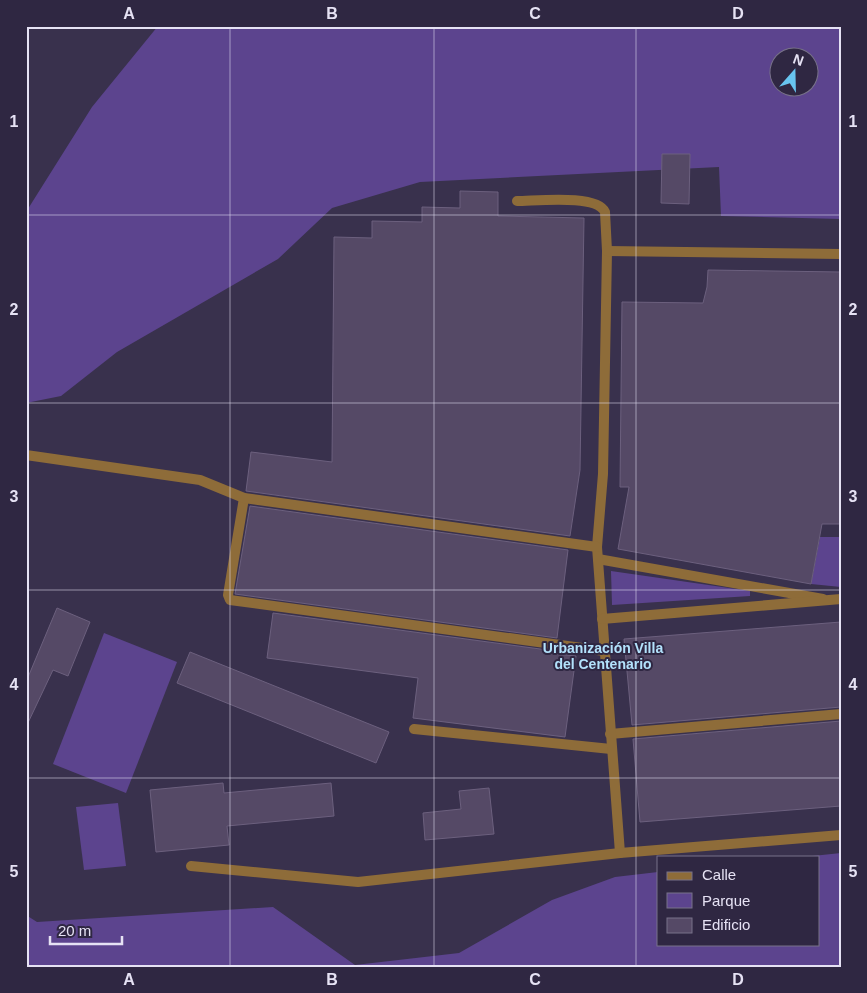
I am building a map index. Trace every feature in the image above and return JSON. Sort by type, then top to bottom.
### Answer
[{"type":"street","points":[[517,201],[581,201],[601,205],[605,212],[607,251],[603,474],[597,547],[620,853]]},
{"type":"street","points":[[607,251],[841,254]]},
{"type":"street","points":[[26,455],[200,480],[244,498],[597,547]]},
{"type":"street","points":[[244,498],[228,595],[230,600],[604,651]]},
{"type":"street","points":[[598,559],[828,600]]},
{"type":"street","points":[[602,619],[841,599]]},
{"type":"street","points":[[610,734],[841,714]]},
{"type":"street","points":[[414,729],[611,749]]},
{"type":"street","points":[[191,866],[358,882],[620,853],[841,835]]},
{"type":"green space","points":[[158,26],[841,26],[841,219],[721,216],[719,167],[420,182],[332,208],[278,259],[117,352],[61,396],[26,403],[26,212],[92,107]]},
{"type":"green space","points":[[820,537],[841,537],[841,587],[811,584]]},
{"type":"green space","points":[[611,571],[750,591],[750,596],[612,605]]},
{"type":"green space","points":[[104,633],[177,662],[126,793],[53,764]]},
{"type":"green space","points":[[118,803],[126,866],[84,870],[76,807]]},
{"type":"green space","points":[[841,853],[841,967],[26,967],[26,915],[37,922],[273,907],[355,965],[459,953],[552,900],[615,877],[657,872],[657,946],[820,946],[820,856],[812,856]]},
{"type":"building","points":[[662,154],[690,154],[689,204],[661,203]]},
{"type":"building","points":[[460,191],[498,192],[498,216],[584,218],[580,470],[570,536],[246,491],[251,452],[332,462],[334,237],[372,238],[372,221],[422,222],[422,207],[460,208]]},
{"type":"building","points":[[708,270],[841,272],[841,524],[822,524],[811,584],[618,549],[629,487],[620,487],[622,302],[703,303],[707,287]]},
{"type":"building","points":[[250,506],[568,550],[557,638],[235,594]]},
{"type":"building","points":[[57,608],[90,622],[68,676],[53,670],[26,727],[26,682]]},
{"type":"building","points":[[273,613],[555,651],[555,654],[576,656],[565,737],[413,718],[418,678],[267,658]]},
{"type":"building","points":[[841,622],[841,707],[632,725],[624,639]]},
{"type":"building","points":[[190,652],[389,732],[376,763],[177,683]]},
{"type":"building","points":[[841,721],[841,806],[640,822],[633,739]]},
{"type":"building","points":[[223,783],[224,793],[331,783],[334,816],[227,826],[229,845],[156,852],[150,790]]},
{"type":"building","points":[[489,788],[494,834],[425,840],[423,813],[461,809],[459,791]]},
{"type":"district","name":"Urbanización Villa del Centenario","points":[[603,656]]}]
